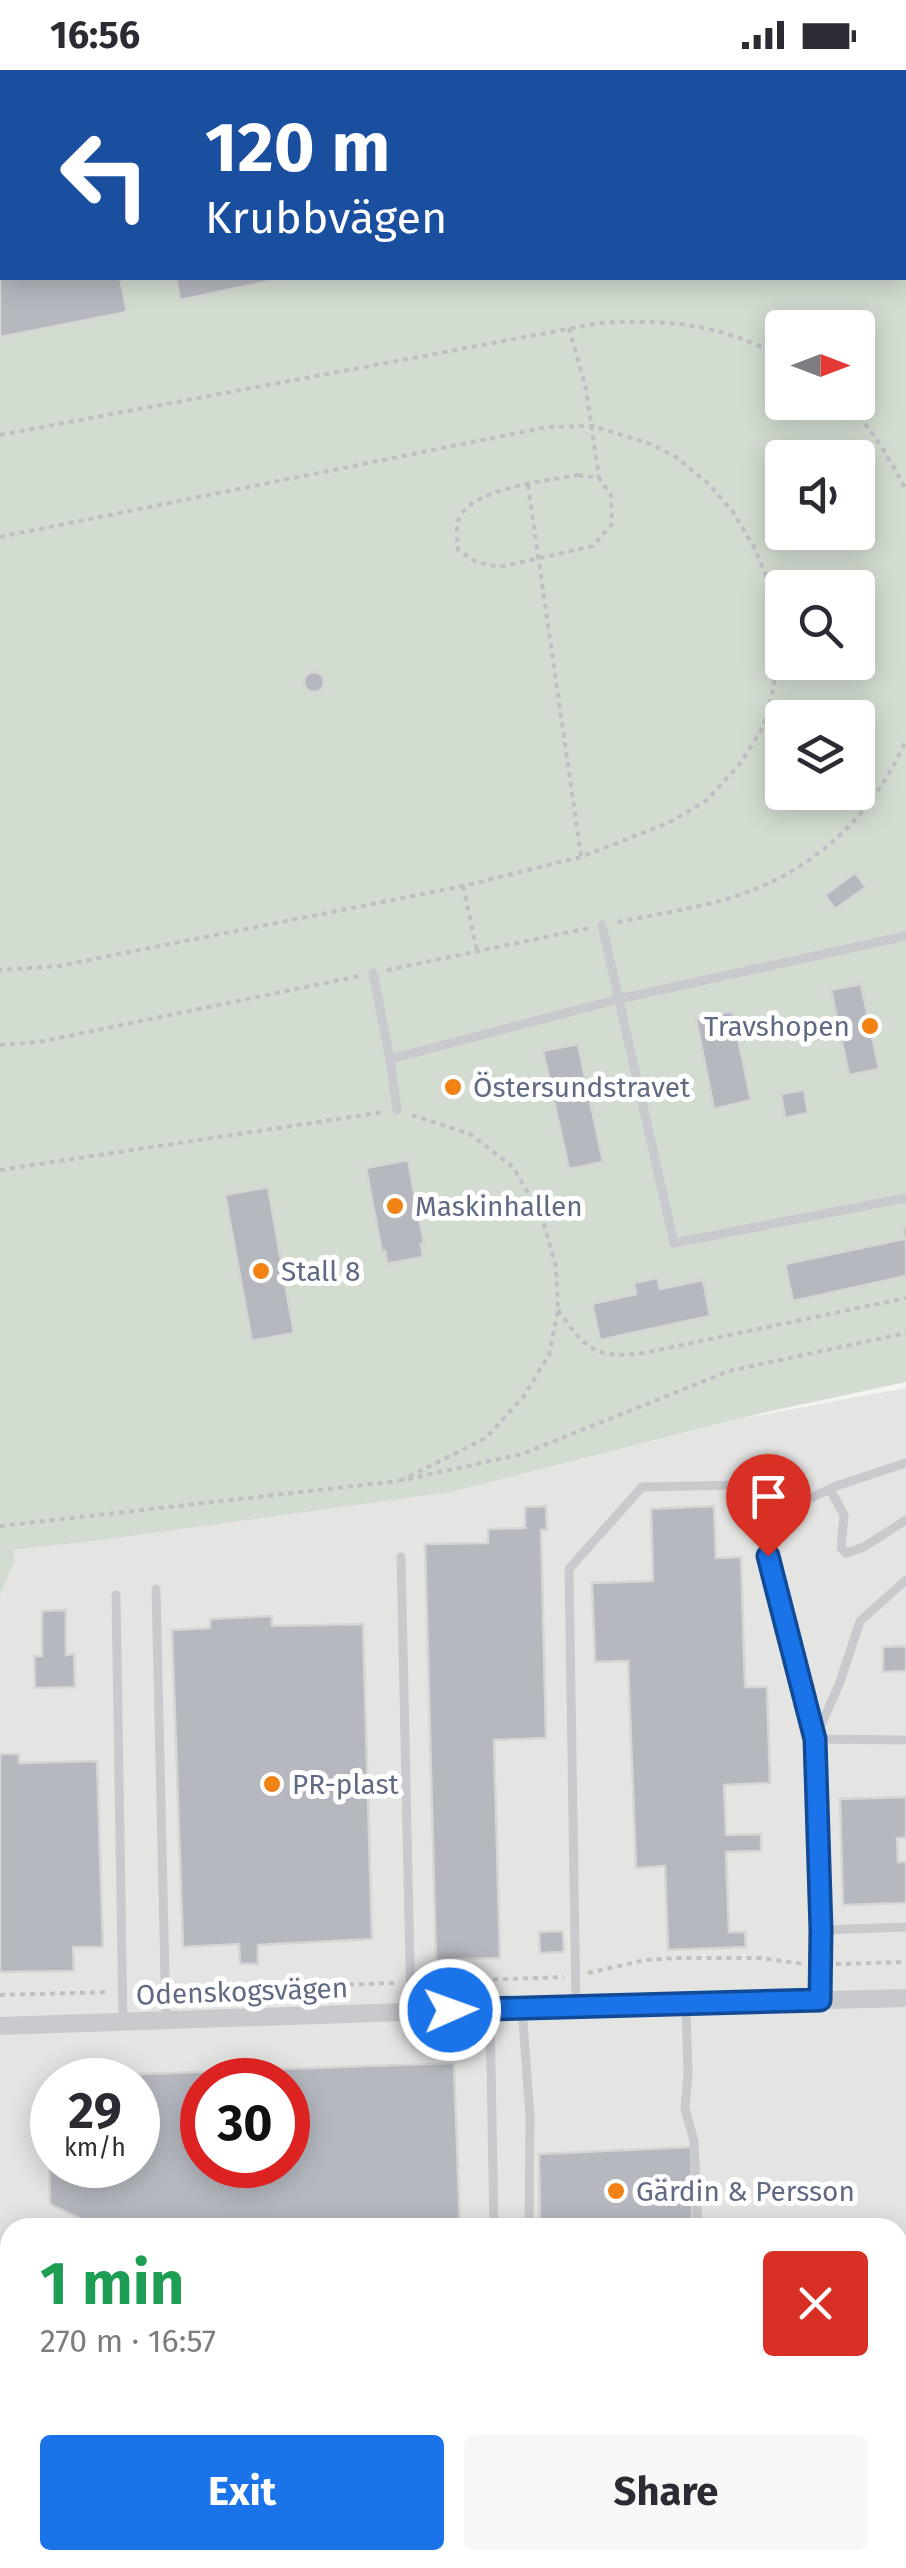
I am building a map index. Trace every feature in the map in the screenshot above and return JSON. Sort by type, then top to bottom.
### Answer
[{"type":"street","name":"Odenskogsvägen","points":[[0,2026],[906,1998]]},
{"type":"lane","points":[[602,926],[674,1244],[906,1198]]},
{"type":"lane","points":[[390,1059],[619,999],[906,936]]},
{"type":"lane","points":[[373,973],[397,1110]]},
{"type":"lane","points":[[758,1520],[830,1489],[906,1463]]},
{"type":"lane","points":[[576,2006],[569,1569],[642,1487],[742,1485],[758,1520],[815,1739],[820,2000]]},
{"type":"lane","points":[[830,1489],[844,1515],[841,1548],[846,1553],[864,1548],[906,1520]]},
{"type":"lane","points":[[401,1557],[411,2012]]},
{"type":"lane","points":[[815,1739],[840,1682],[860,1621],[906,1580]]},
{"type":"lane","points":[[156,1589],[166,2020]]},
{"type":"lane","points":[[116,1595],[123,2023]]},
{"type":"lane","points":[[815,1739],[906,1740]]},
{"type":"lane","points":[[821,1930],[906,1927]]},
{"type":"lane","points":[[686,2004],[685,2108],[694,2141],[698,2218]]},
{"type":"lane","points":[[490,2008],[494,2218]]},
{"type":"lane","points":[[522,2008],[530,2116],[529,2218]]},
{"type":"path","points":[[0,435],[569,328],[642,321],[686,323],[765,347]]},
{"type":"path","points":[[569,328],[586,389],[599,478],[610,495],[612,524],[594,546],[500,567],[476,562],[458,550],[456,522],[466,507],[484,495],[578,475],[599,478]]},
{"type":"path","points":[[862,420],[882,446],[906,490]]},
{"type":"path","points":[[0,537],[547,427],[592,426],[648,443],[676,458],[709,484],[733,512],[768,580],[776,612],[777,649],[774,686],[763,727],[739,764],[706,801],[668,824],[582,857],[464,886],[58,966],[0,970]]},
{"type":"path","points":[[528,485],[582,857]]},
{"type":"path","points":[[0,1045],[39,1042],[722,901],[775,881],[830,846],[861,816],[906,740]]},
{"type":"path","points":[[464,886],[477,951]]},
{"type":"path","points":[[0,1170],[397,1110],[470,1134],[514,1167],[542,1217],[556,1266],[558,1310],[549,1355],[524,1396],[486,1438],[400,1481]]},
{"type":"path","points":[[558,1310],[579,1339],[596,1352],[619,1356],[906,1298]]},
{"type":"path","points":[[0,1526],[400,1481],[522,1454],[729,1372],[906,1333]]},
{"type":"path","points":[[165,1990],[575,1976],[645,1960],[676,1958],[760,1958],[821,1965],[906,1962]]},
{"type":"path","points":[[0,1995],[123,1992]]},
{"type":"shaded area","name":"Östersundstravet","points":[[0,280],[906,280],[906,1382],[762,1413],[451,1492],[14,1550],[14,1562],[0,1596]]},
{"type":"shaded area","points":[[906,1388],[906,2218],[0,2218],[0,1596],[14,1562],[14,1550],[451,1492],[744,1418]]},
{"type":"building","points":[[0,280],[120,280],[127,312],[0,337]]},
{"type":"building","points":[[176,280],[275,280],[180,300]]},
{"type":"building","points":[[310,672],[318,672],[324,682],[318,692],[310,692],[304,686],[304,678]]},
{"type":"building","points":[[855,873],[866,887],[835,909],[825,895]]},
{"type":"building","points":[[861,984],[879,1069],[849,1075],[831,990]]},
{"type":"building","points":[[732,1011],[751,1100],[714,1109],[696,1019]]},
{"type":"building","points":[[578,1044],[603,1162],[569,1169],[543,1051]]},
{"type":"building","points":[[804,1090],[808,1113],[785,1118],[781,1094]]},
{"type":"building","name":"Maskinhallen","points":[[408,1160],[423,1257],[387,1264],[366,1168]]},
{"type":"building","name":"Stall 8","points":[[268,1187],[294,1333],[252,1341],[225,1195]]},
{"type":"building","points":[[906,1227],[906,1276],[793,1301],[785,1264],[904,1239],[902,1228]]},
{"type":"building","points":[[657,1278],[660,1289],[703,1280],[710,1316],[600,1340],[592,1304],[636,1294],[634,1283]]},
{"type":"building","points":[[546,1506],[547,1530],[541,1530],[546,1738],[494,1740],[500,1958],[436,1960],[425,1544],[488,1543],[488,1529],[525,1528],[525,1507]]},
{"type":"building","points":[[714,1506],[716,1558],[741,1557],[745,1687],[767,1687],[770,1783],[724,1785],[726,1835],[761,1834],[761,1851],[726,1852],[729,1932],[745,1932],[746,1947],[668,1950],[665,1866],[636,1868],[628,1661],[595,1662],[592,1583],[653,1581],[651,1509]]},
{"type":"building","points":[[66,1610],[66,1655],[74,1654],[75,1687],[35,1688],[34,1656],[42,1656],[42,1611]]},
{"type":"building","name":"PR-plast","points":[[272,1616],[272,1626],[363,1624],[372,1939],[258,1945],[258,1964],[240,1964],[239,1944],[183,1947],[172,1630],[210,1628],[210,1619]]},
{"type":"building","points":[[906,1646],[906,1671],[883,1672],[883,1647]]},
{"type":"building","points":[[0,1754],[19,1754],[19,1763],[97,1761],[103,1947],[73,1947],[74,1971],[0,1972]]},
{"type":"building","points":[[906,1797],[906,1838],[897,1838],[898,1862],[906,1862],[906,1903],[843,1905],[840,1799]]},
{"type":"building","points":[[563,1931],[564,1952],[540,1953],[539,1932]]},
{"type":"building","points":[[454,2063],[460,2218],[79,2218],[50,2204],[50,2188],[160,2188],[160,2073],[180,2073],[180,2188],[310,2188],[310,2068]]},
{"type":"building","name":"Gärdin & Persson","points":[[691,2147],[692,2218],[540,2218],[539,2154]]},
{"type":"place","name":"Travshopen","points":[[870,1026]]},
{"type":"place","name":"Östersundstravet","points":[[453,1087]]},
{"type":"place","name":"Maskinhallen","points":[[395,1206]]},
{"type":"place","name":"Stall 8","points":[[261,1271]]},
{"type":"place","name":"PR-plast","points":[[272,1784]]},
{"type":"place","name":"Gärdin & Persson","points":[[616,2191]]},
{"type":"route","points":[[450,2010],[820,2000],[815,1739],[768,1556]]}]
